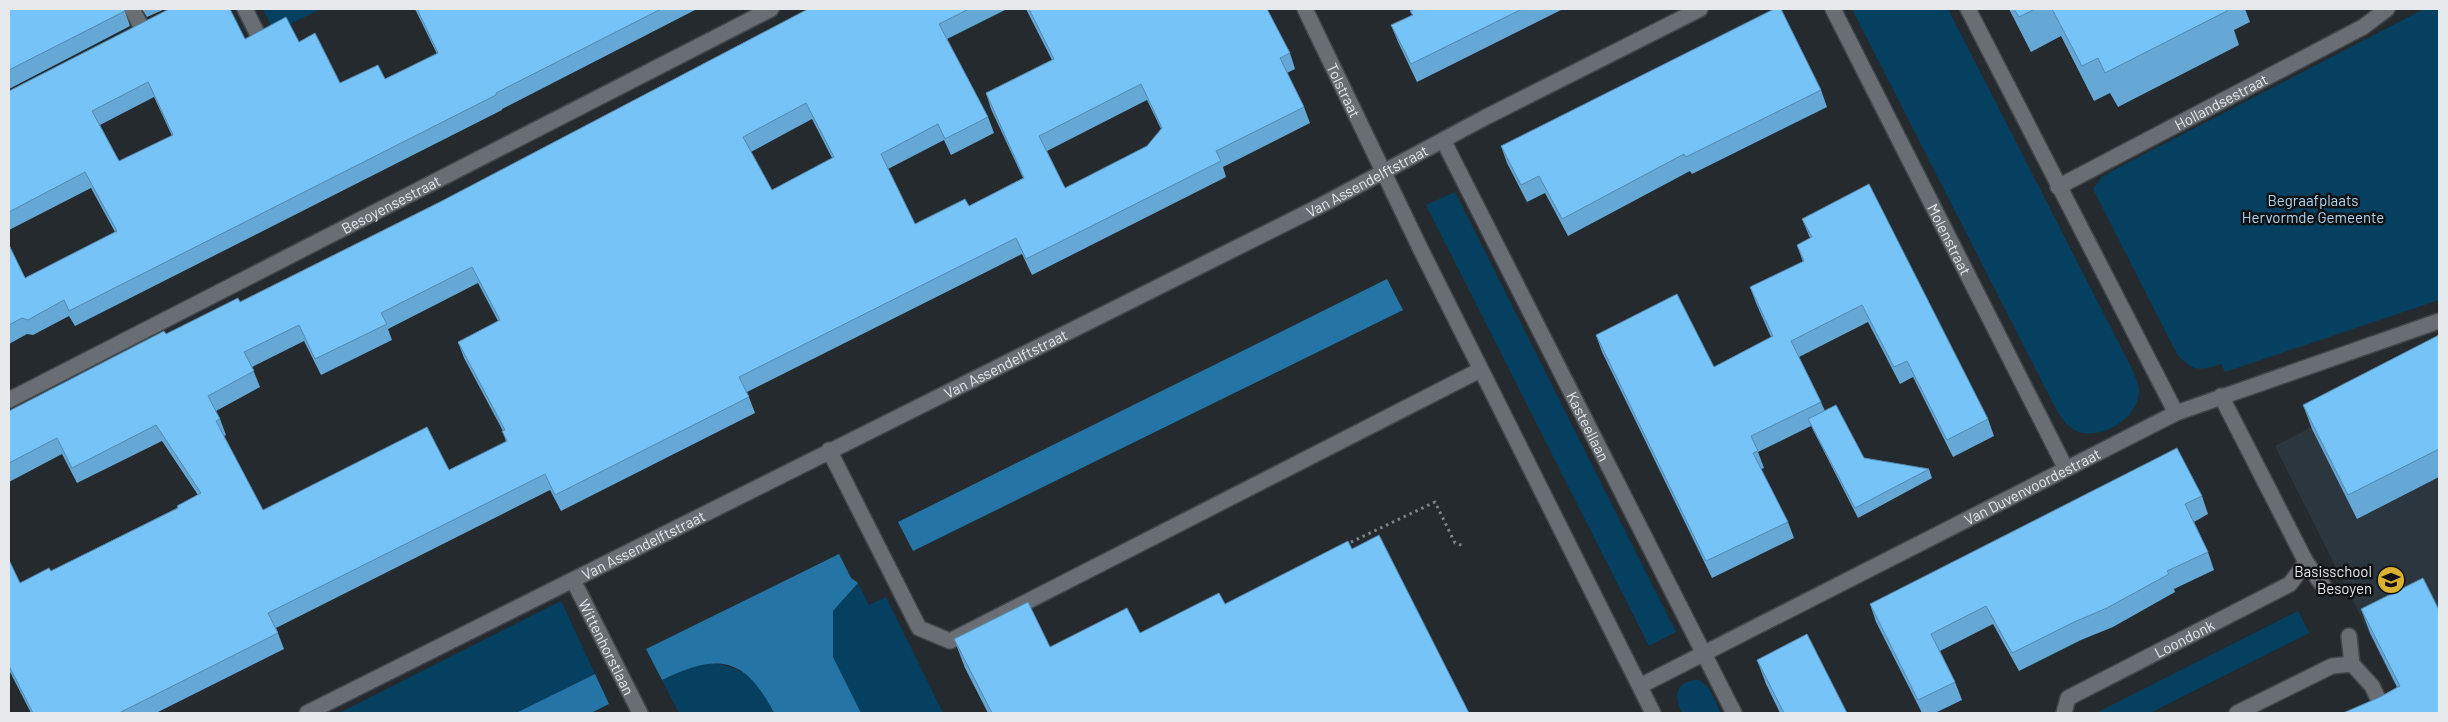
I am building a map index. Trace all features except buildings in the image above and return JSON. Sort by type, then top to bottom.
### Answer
[{"type":"street","points":[[132,9],[143,30]]},
{"type":"street","points":[[245,9],[258,35]]},
{"type":"street","name":"Besoyensestraat","points":[[9,400],[771,9]]},
{"type":"street","name":"Tolstraat","points":[[1305,9],[1384,171]]},
{"type":"street","name":"Van Assendelftstraat","points":[[307,713],[1384,171],[1700,9]]},
{"type":"street","name":"Molenstraat","points":[[1833,9],[2066,469]]},
{"type":"street","points":[[1968,9],[2176,413]]},
{"type":"street","name":"Hollandsestraat","points":[[2058,187],[2363,27],[2382,10]]},
{"type":"street","points":[[127,38],[160,21]]},
{"type":"street","name":"Kasteellaan","points":[[1443,140],[1734,713]]},
{"type":"street","points":[[1384,171],[1480,370],[1653,713]]},
{"type":"street","name":"Van Duvenvoordestraat","points":[[1640,686],[2176,413],[2439,322]]},
{"type":"street","points":[[829,450],[919,628],[950,641],[1480,370]]},
{"type":"street","points":[[2221,396],[2306,562],[2324,587]]},
{"type":"street","name":"Loondonk","points":[[2064,713],[2068,698],[2290,584],[2306,562]]},
{"type":"street","name":"Wittenhorstlaan","points":[[573,580],[640,713]]},
{"type":"street","points":[[2349,636],[2352,664],[2372,686],[2386,713]]},
{"type":"street","points":[[2236,713],[2332,666],[2352,664]]},
{"type":"path","points":[[1337,549],[1435,502],[1455,543],[1464,546]]},
{"type":"shaded area","points":[[1387,279],[1403,310],[913,551],[898,522]]},
{"type":"shaded area","name":"Basisschool Besoyen","points":[[2439,360],[2439,713],[2409,713],[2275,446]]},
{"type":"shaded area","points":[[839,554],[851,578],[858,583],[833,611],[833,657],[861,713],[774,713],[752,680],[740,670],[728,665],[699,666],[681,671],[662,680],[646,649]]},
{"type":"shaded area","points":[[595,674],[609,704],[591,713],[516,713]]},
{"type":"green space","points":[[263,9],[321,9],[274,32]]},
{"type":"green space","points":[[1852,9],[1948,9],[2138,383],[2138,400],[2134,409],[2119,424],[2109,429],[2089,434],[2079,432],[2069,426],[2057,411]]},
{"type":"green space","name":"Begraafplaats Hervormde Gemeente","points":[[2424,9],[2439,10],[2439,300],[2225,372],[2221,364],[2202,369],[2192,367],[2177,354],[2093,189],[2102,177],[2112,171]]},
{"type":"green space","points":[[1455,192],[1676,632],[1649,646],[1426,205]]},
{"type":"green space","points":[[858,583],[869,605],[886,597],[943,713],[861,713],[833,657],[833,611]]},
{"type":"green space","points":[[561,601],[595,674],[516,713],[339,713]]},
{"type":"green space","points":[[2298,611],[2309,633],[2150,713],[2096,713]]},
{"type":"green space","points":[[705,663],[730,667],[748,676],[762,692],[774,713],[679,713],[662,680],[687,668]]},
{"type":"green space","points":[[1699,680],[1709,688],[1721,713],[1682,713],[1677,695],[1681,686],[1691,681]]},
{"type":"place","name":"Basisschool Besoyen","points":[[2391,580]]}]
